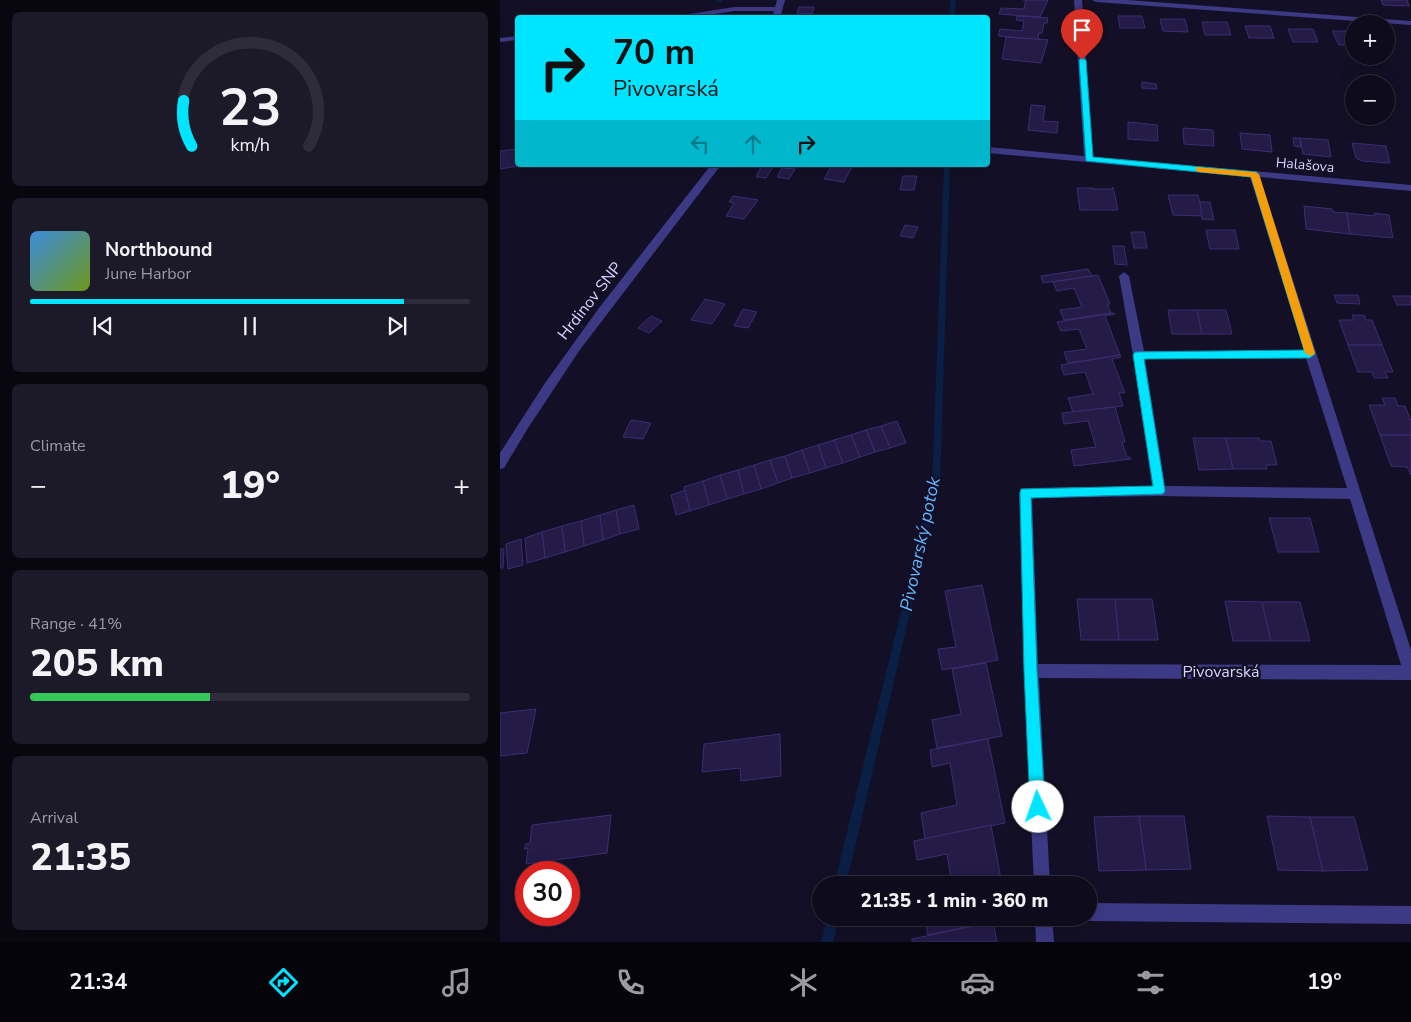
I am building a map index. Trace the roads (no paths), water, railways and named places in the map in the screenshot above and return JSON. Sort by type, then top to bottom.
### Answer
[{"type":"street","points":[[777,15],[781,0]]},
{"type":"street","points":[[1078,0],[1089,159]]},
{"type":"street","points":[[1096,0],[1411,23]]},
{"type":"street","points":[[690,15],[734,9],[779,9]]},
{"type":"street","points":[[500,40],[515,38]]},
{"type":"street","name":"Halašova","points":[[990,150],[1411,188]]},
{"type":"street","name":"Hrdinov SNP","points":[[500,464],[522,424],[576,345],[714,167]]},
{"type":"street","name":"Pivovarská","points":[[1030,671],[1411,673],[1254,174]]},
{"type":"street","points":[[1124,276],[1159,491]]},
{"type":"street","points":[[1138,355],[1310,354]]},
{"type":"street","points":[[1041,876],[1030,671],[1025,493],[1159,491],[1354,494]]},
{"type":"street","points":[[1097,912],[1411,915]]},
{"type":"street","points":[[1044,926],[1045,942]]},
{"type":"waterway","name":"Pivovarský potok","points":[[952,15],[953,0]]},
{"type":"waterway","name":"Pivovarský potok","points":[[842,876],[936,485],[947,167]]},
{"type":"waterway","name":"Pivovarský potok","points":[[827,942],[831,926]]}]
